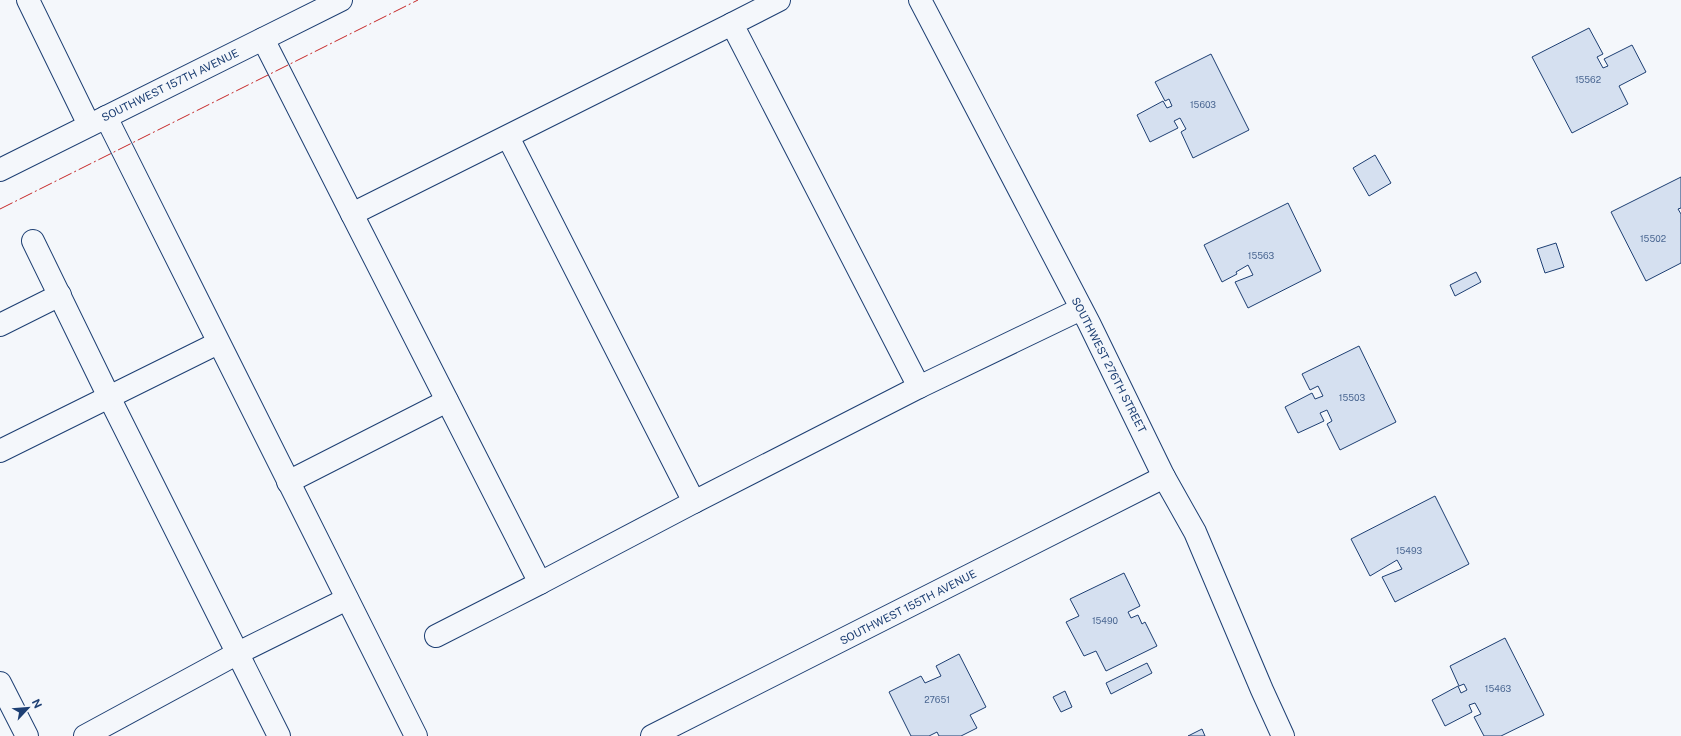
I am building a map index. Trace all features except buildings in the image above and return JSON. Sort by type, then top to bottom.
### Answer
[{"type":"street","points":[[28,0],[98,121],[218,344],[416,736]]},
{"type":"street","name":"SOUTHWEST 157TH AVENUE","points":[[0,170],[341,0]]},
{"type":"street","points":[[352,214],[779,0]]},
{"type":"street","name":"SOUTHWEST 276TH STREET","points":[[920,0],[1081,308],[1164,477],[1195,532],[1283,736]]},
{"type":"street","points":[[732,24],[919,387]]},
{"type":"street","points":[[263,39],[540,583]]},
{"type":"street","points":[[508,137],[694,502]]},
{"type":"street","points":[[33,241],[109,398],[279,736]]},
{"type":"street","points":[[0,325],[60,295]]},
{"type":"street","points":[[436,636],[919,387],[1081,308]]},
{"type":"street","points":[[0,451],[218,344]]},
{"type":"street","points":[[288,482],[447,401]]},
{"type":"street","name":"SOUTHWEST 155TH AVENUE","points":[[652,736],[1164,477]]},
{"type":"street","points":[[85,736],[238,653],[347,599]]},
{"type":"street","points":[[0,683],[27,736]]},
{"type":"power","points":[[0,209],[418,0]]}]
